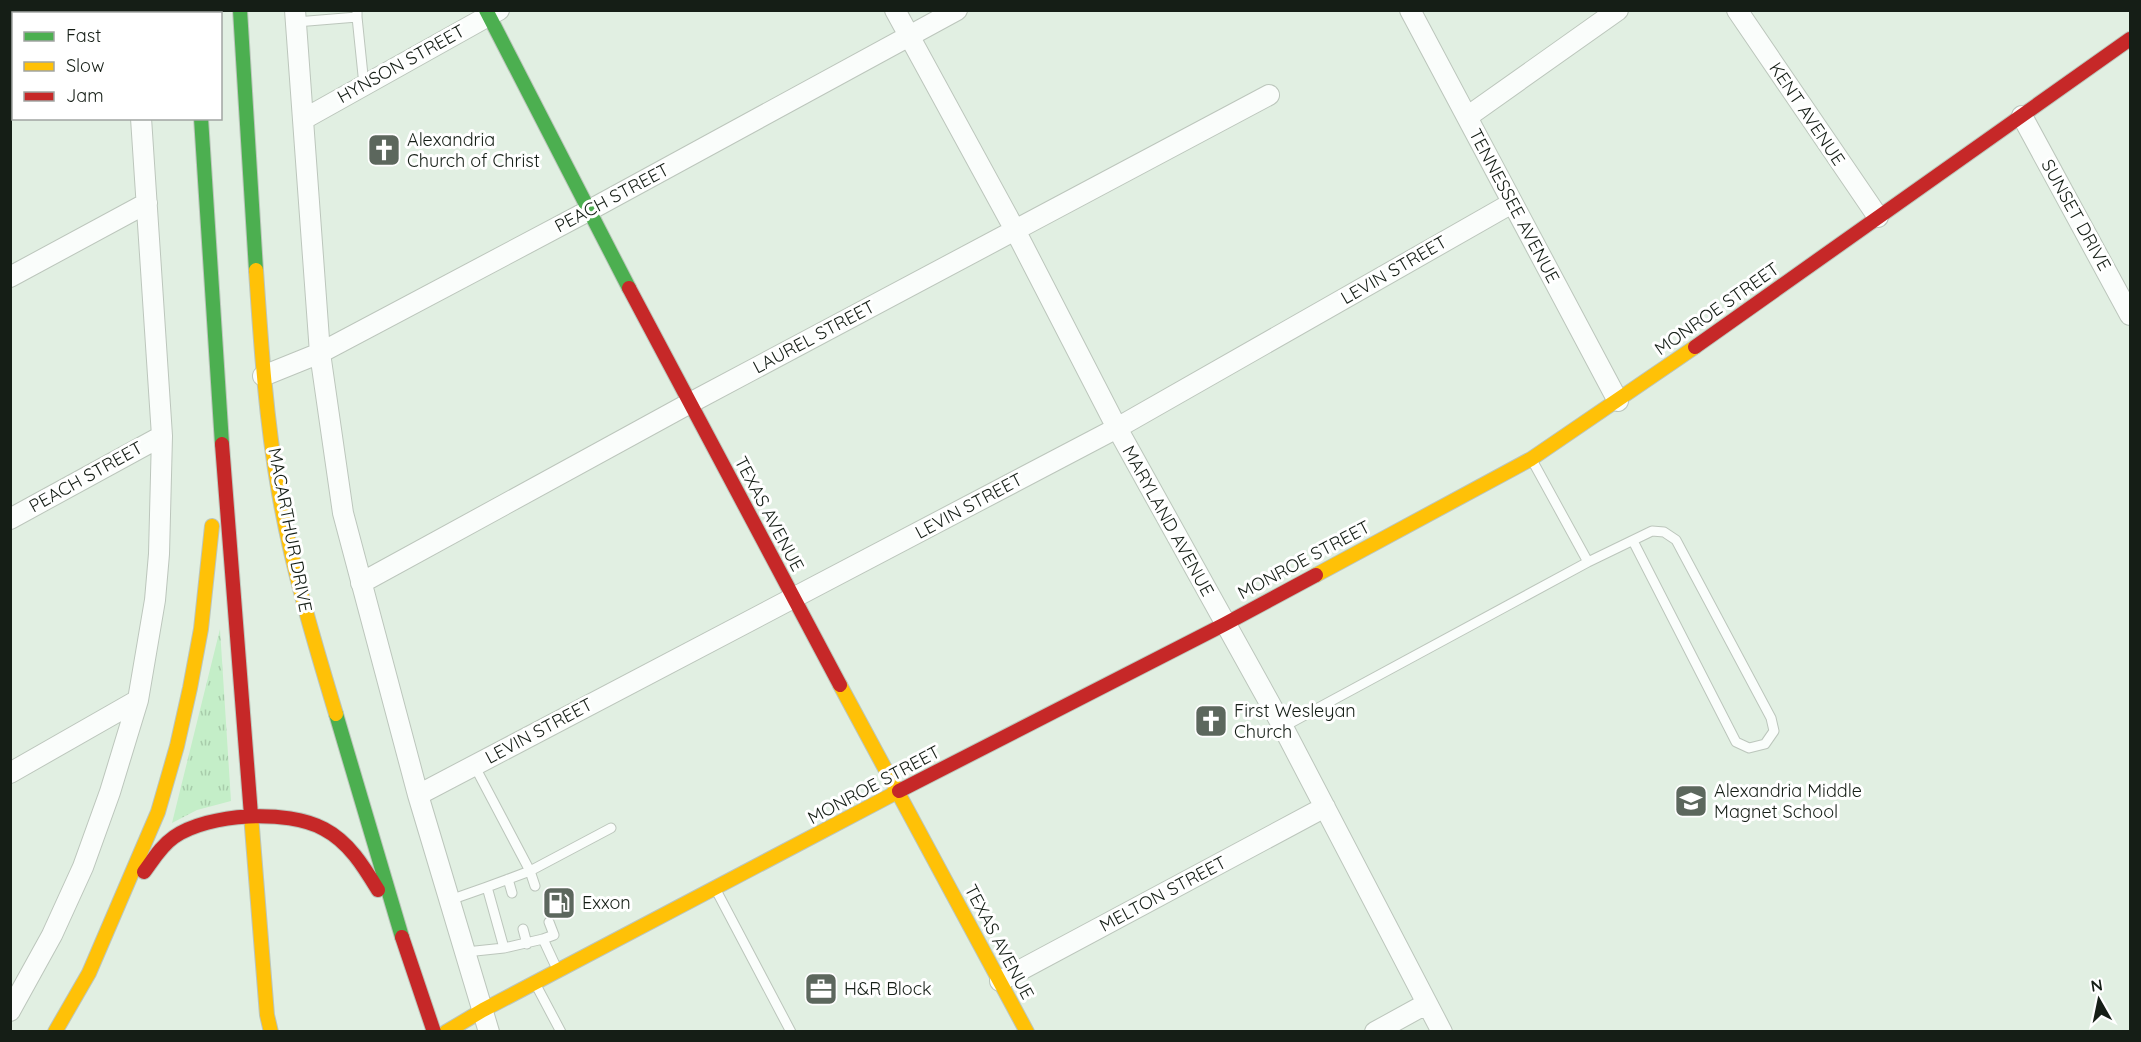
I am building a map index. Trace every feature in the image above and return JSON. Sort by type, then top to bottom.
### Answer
[{"type":"main road","name":"MACARTHUR DRIVE","points":[[240,10],[264,376],[279,494],[306,613],[396,919],[434,1032]]},
{"type":"main road","name":"TEXAS AVENUE","points":[[492,12],[588,211],[1027,1032]]},
{"type":"main road","name":"MONROE STREET","points":[[446,1032],[535,982],[1225,624],[1531,459],[1618,401],[2130,39]]},
{"type":"main road","points":[[201,120],[229,554],[267,1015],[271,1032]]},
{"type":"main road","points":[[55,1032],[89,973],[115,915],[158,812],[177,746],[201,629],[214,513],[216,338]]},
{"type":"main road","points":[[115,915],[158,851],[179,833],[203,825],[250,818],[281,817],[303,820],[322,828],[340,840],[358,858],[396,919]]},
{"type":"street","name":"MARYLAND AVENUE","points":[[895,10],[1015,230],[1117,428],[1283,727],[1442,1032]]},
{"type":"street","name":"PEACH STREET","points":[[264,376],[320,353],[588,211],[957,10]]},
{"type":"street","name":"TENNESSEE AVENUE","points":[[1410,10],[1618,401]]},
{"type":"street","points":[[1467,117],[1618,10]]},
{"type":"street","name":"KENT AVENUE","points":[[1737,10],[1878,217]]},
{"type":"street","name":"HYNSON STREET","points":[[304,119],[492,12]]},
{"type":"street","points":[[296,16],[320,353],[343,513],[418,795],[489,1032]]},
{"type":"street","name":"LAUREL STREET","points":[[361,583],[690,403],[1269,95]]},
{"type":"street","name":"SUNSET DRIVE","points":[[2022,116],[2130,315]]},
{"type":"street","points":[[10,1011],[52,935],[83,867],[118,771],[138,700],[155,600],[159,554],[162,436],[141,120]]},
{"type":"street","points":[[10,277],[147,203]]},
{"type":"street","name":"LEVIN STREET","points":[[418,795],[1117,428],[1512,203]]},
{"type":"street","name":"PEACH STREET","points":[[10,519],[162,436]]},
{"type":"street","points":[[10,773],[138,700]]},
{"type":"street","name":"MELTON STREET","points":[[1000,981],[1325,807]]},
{"type":"street","points":[[1375,1032],[1426,1004]]},
{"type":"lane","points":[[296,16],[357,14],[364,85]]},
{"type":"lane","points":[[1531,459],[1588,562]]},
{"type":"lane","points":[[1283,727],[1588,562],[1633,540],[1652,531],[1664,532],[1676,540],[1771,718],[1774,731],[1765,744],[1749,748],[1736,742],[1633,540]]},
{"type":"lane","points":[[474,765],[536,886]]},
{"type":"lane","points":[[450,900],[530,871],[610,828]]},
{"type":"lane","points":[[508,879],[512,894]]},
{"type":"lane","points":[[487,886],[504,948]]},
{"type":"lane","points":[[715,888],[791,1032]]},
{"type":"lane","points":[[466,952],[528,944],[543,939],[554,935],[549,922]]},
{"type":"lane","points":[[523,929],[528,944]]},
{"type":"lane","points":[[543,939],[558,971]]},
{"type":"lane","points":[[535,982],[561,1032]]},
{"type":"green space","points":[[220,629],[231,801],[197,810],[172,823]]},
{"type":"traffic: fast","points":[[240,10],[256,270]]},
{"type":"traffic: fast","points":[[486,10],[629,288]]},
{"type":"traffic: fast","points":[[201,120],[222,444]]},
{"type":"traffic: fast","points":[[336,714],[402,937]]},
{"type":"traffic: slow","points":[[256,270],[267,410],[284,521],[297,577],[336,714]]},
{"type":"traffic: slow","points":[[1316,575],[1531,459],[1695,347]]},
{"type":"traffic: slow","points":[[55,1032],[89,973],[158,812],[177,746],[190,688],[201,629],[212,526]]},
{"type":"traffic: slow","points":[[840,685],[1027,1032]]},
{"type":"traffic: slow","points":[[446,1032],[483,1010],[899,791]]},
{"type":"traffic: slow","points":[[251,815],[267,1015],[271,1032]]},
{"type":"traffic: jam","points":[[1695,347],[2130,39]]},
{"type":"traffic: jam","points":[[629,288],[840,685]]},
{"type":"traffic: jam","points":[[222,444],[251,815]]},
{"type":"traffic: jam","points":[[899,791],[1316,575]]},
{"type":"traffic: jam","points":[[144,872],[165,845],[189,829],[227,819],[270,816],[308,823],[333,834],[355,856],[378,890]]},
{"type":"traffic: jam","points":[[402,937],[434,1032]]},
{"type":"place","name":"Alexandria Church of Christ","points":[[384,150]]},
{"type":"place","name":"First Wesleyan Church","points":[[1211,721]]},
{"type":"place","name":"Alexandria Middle Magnet School","points":[[1691,801]]},
{"type":"place","name":"Exxon","points":[[559,903]]},
{"type":"place","name":"H&R Block","points":[[821,989]]}]
